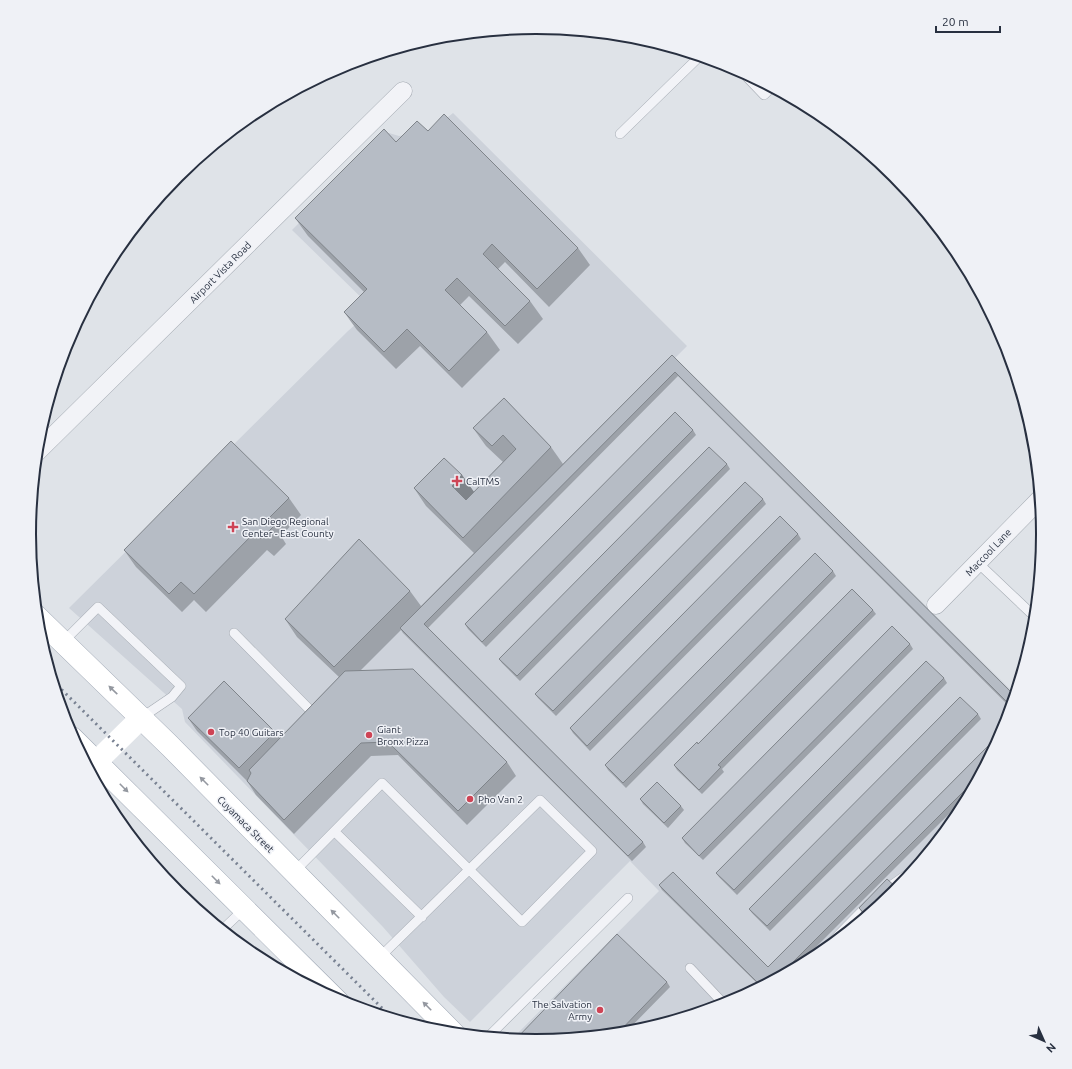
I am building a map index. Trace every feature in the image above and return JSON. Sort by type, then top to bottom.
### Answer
[{"type":"main road","name":"Cuyamaca Street","points":[[44,623],[141,718],[447,1027]]},
{"type":"main road","points":[[141,718],[93,765],[245,908],[311,981]]},
{"type":"street","name":"Airport Vista Road","points":[[44,445],[403,91]]},
{"type":"street","name":"Maccool Lane","points":[[936,605],[1035,504]]},
{"type":"lane","points":[[620,134],[695,60]]},
{"type":"lane","points":[[754,85],[764,95],[768,92]]},
{"type":"lane","points":[[978,563],[1030,612]]},
{"type":"lane","points":[[63,642],[98,607],[181,686],[172,697],[141,718]]},
{"type":"lane","points":[[234,633],[311,711]]},
{"type":"lane","points":[[294,872],[382,783],[469,870],[522,922],[592,851],[540,800],[469,870],[379,958]]},
{"type":"lane","points":[[335,832],[422,916]]},
{"type":"lane","points":[[847,927],[882,892],[895,883]]},
{"type":"lane","points":[[492,1033],[628,898]]},
{"type":"lane","points":[[225,927],[245,908]]},
{"type":"lane","points":[[690,968],[720,1000]]},
{"type":"shaded area","points":[[453,113],[687,346],[675,358],[1011,690],[985,756],[952,813],[912,865],[866,911],[841,932],[786,968],[728,997],[666,1018],[601,1031],[569,1034],[517,1034],[659,891],[630,861],[470,1022],[444,997],[383,927],[185,722],[182,709],[69,608],[348,331],[373,309],[292,230],[389,133],[399,136],[428,131],[437,126]]},
{"type":"building","points":[[444,114],[578,248],[537,289],[492,244],[483,254],[530,301],[505,326],[457,278],[445,290],[487,332],[449,371],[407,329],[384,352],[344,312],[367,289],[295,218],[384,129],[396,142],[417,121],[428,131]]},
{"type":"building","points":[[672,355],[1011,692],[1007,702],[675,372],[424,624],[643,842],[628,856],[400,628]]},
{"type":"building","points":[[504,398],[551,447],[463,538],[414,488],[444,458],[462,475],[452,486],[466,500],[516,449],[503,435],[492,446],[473,428]]},
{"type":"building","points":[[675,412],[693,430],[482,642],[465,624]]},
{"type":"building","name":"San Diego Regional Center - East County","points":[[231,441],[289,498],[267,520],[274,526],[261,539],[255,532],[194,594],[181,582],[169,594],[124,550]]},
{"type":"building","points":[[709,447],[727,464],[517,676],[499,659]]},
{"type":"building","points":[[745,482],[763,499],[553,711],[535,694]]},
{"type":"building","points":[[780,516],[798,534],[587,746],[570,728]]},
{"type":"building","points":[[359,539],[410,591],[334,667],[285,619]]},
{"type":"building","points":[[815,553],[833,571],[623,783],[605,765]]},
{"type":"building","points":[[852,589],[873,610],[718,765],[721,767],[699,790],[674,765],[697,742],[698,744]]},
{"type":"building","points":[[892,626],[910,644],[699,856],[682,838]]},
{"type":"building","points":[[926,661],[944,678],[734,890],[716,873]]},
{"type":"building","points":[[413,669],[507,762],[458,811],[388,742],[361,743],[284,820],[247,781],[251,773],[249,770],[345,671]]},
{"type":"building","points":[[224,681],[275,732],[239,768],[188,718]]},
{"type":"building","points":[[960,697],[978,714],[767,926],[749,909]]},
{"type":"building","points":[[990,744],[967,788],[789,966],[758,983],[659,885],[673,872],[768,967]]},
{"type":"building","points":[[657,782],[681,806],[664,823],[640,799]]},
{"type":"building","points":[[887,879],[893,885],[864,913],[859,908]]},
{"type":"building","name":"The Salvation Army","points":[[617,934],[667,982],[624,1027],[569,1034],[520,1035]]},
{"type":"railway","points":[[60,688],[385,1011]]},
{"type":"place","name":"CalTMS","points":[[457,481]]},
{"type":"place","name":"San Diego Regional Center - East County","points":[[233,527]]},
{"type":"place","name":"Top 40 Guitars","points":[[211,732]]},
{"type":"place","name":"Giant Bronx Pizza","points":[[369,735]]},
{"type":"place","name":"Pho Van 2","points":[[470,799]]},
{"type":"place","name":"The Salvation Army","points":[[600,1010]]}]
